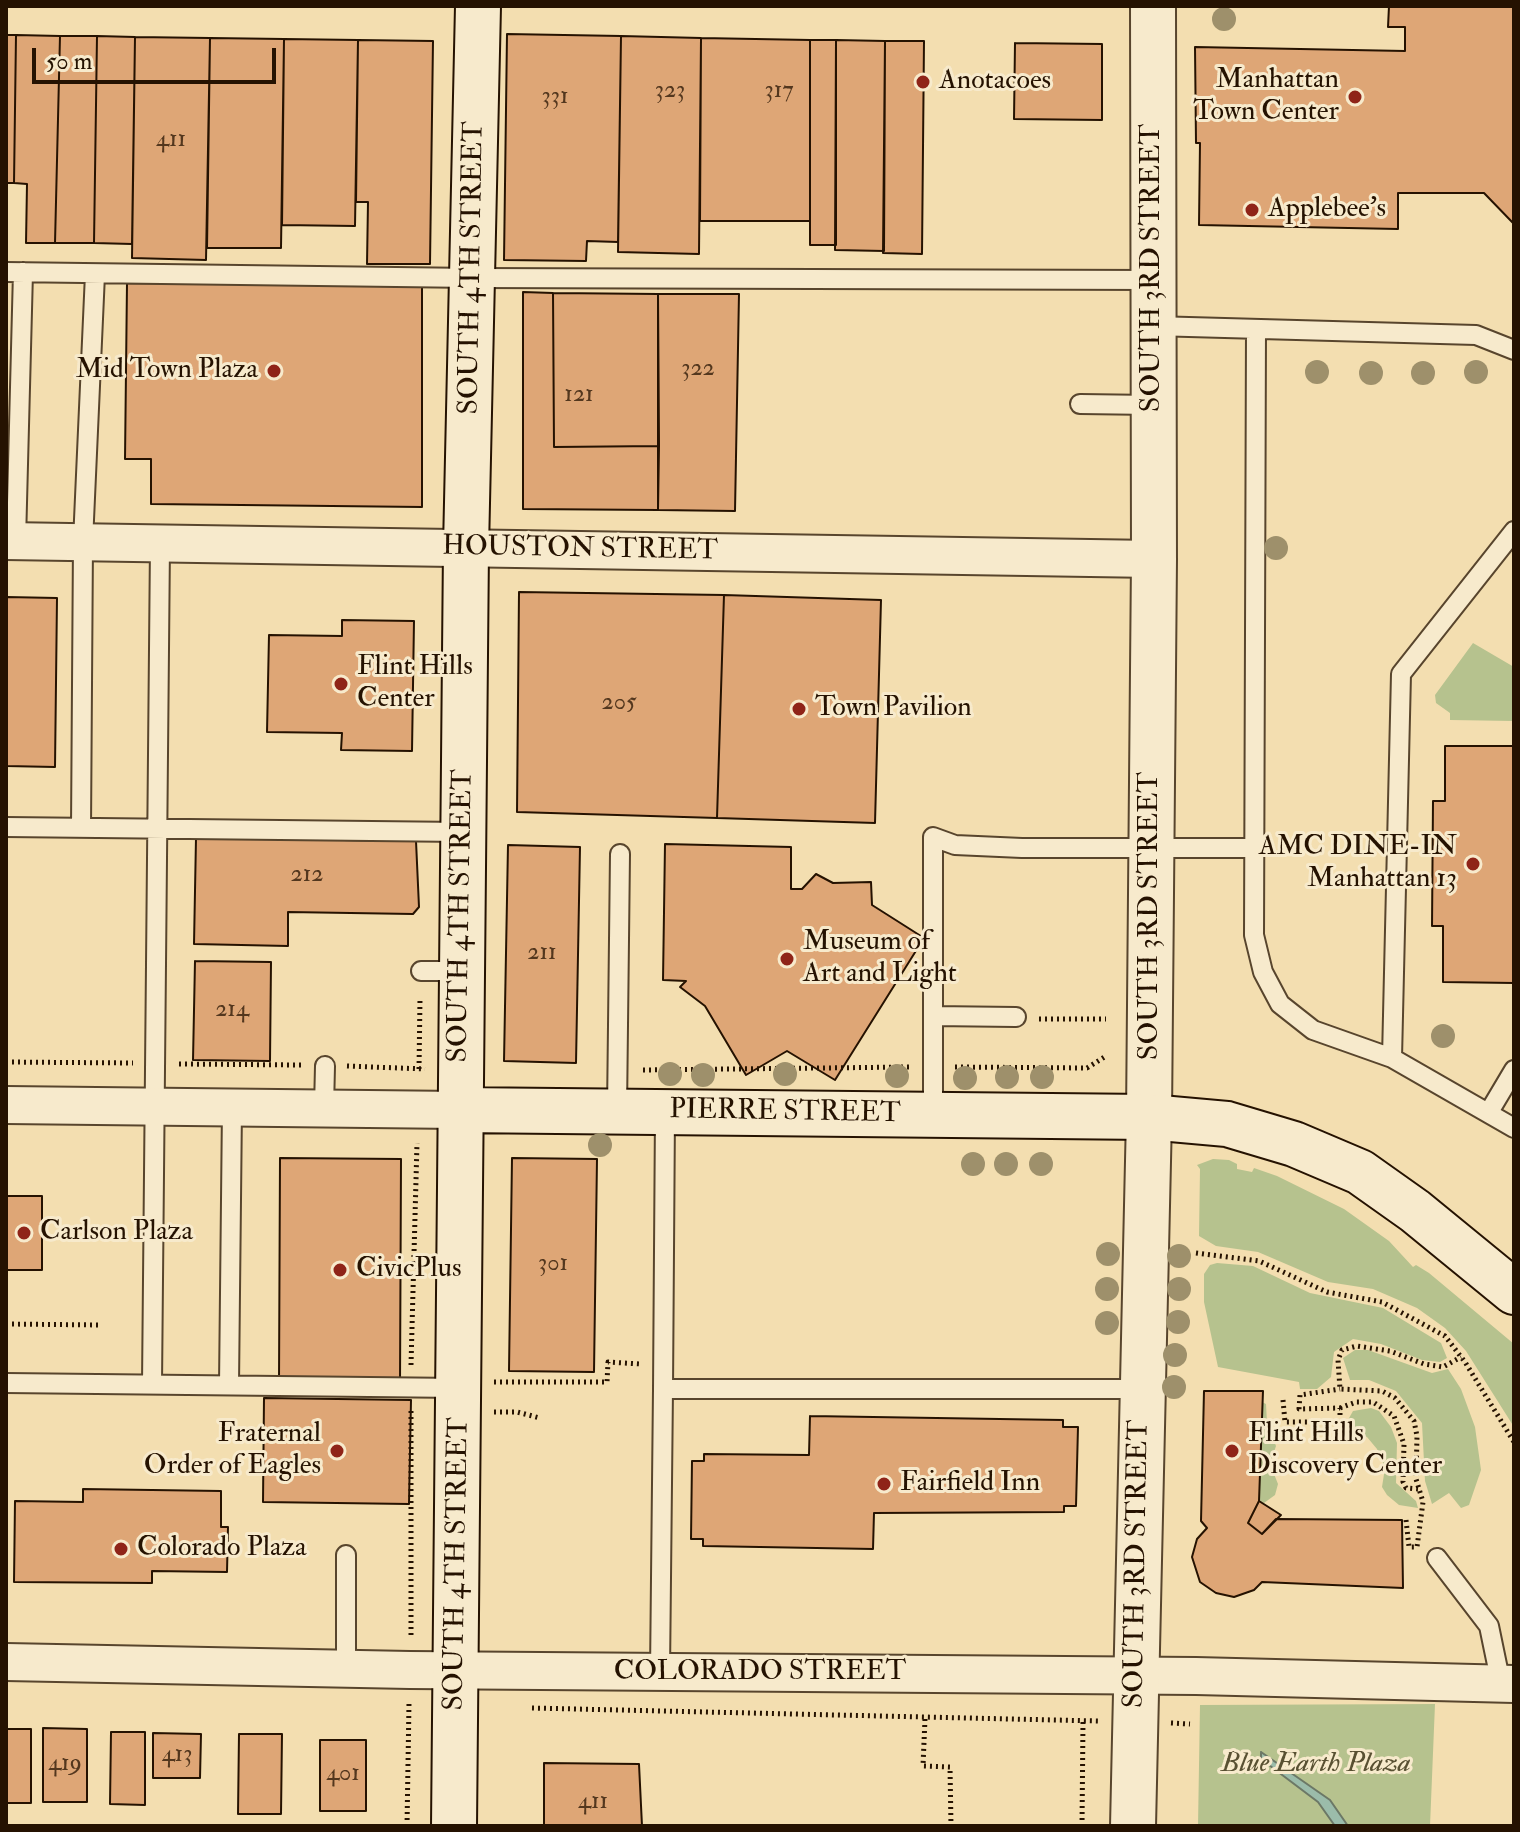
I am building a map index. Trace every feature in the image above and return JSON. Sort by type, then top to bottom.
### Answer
[{"type":"main road","name":"SOUTH 4TH STREET","points":[[454,1826],[456,1688],[482,1394],[459,1110],[441,971],[463,832],[478,6]]},
{"type":"main road","name":"SOUTH 3RD STREET","points":[[1133,1826],[1149,1117],[1154,559],[1153,6]]},
{"type":"main road","name":"PIERRE STREET","points":[[459,1110],[617,1091],[665,1112],[1149,1117],[1227,1124],[1294,1144],[1360,1172],[1415,1211],[1514,1292]]},
{"type":"street","name":"HOUSTON STREET","points":[[11,541],[1154,559]]},
{"type":"street","name":"PIERRE STREET","points":[[6,1105],[459,1110]]},
{"type":"street","name":"COLORADO STREET","points":[[6,1662],[346,1668],[410,1687],[456,1688],[660,1672],[1134,1676],[1508,1684]]},
{"type":"lane","points":[[11,541],[14,272],[474,278],[1153,280]]},
{"type":"lane","points":[[81,828],[83,542],[95,274]]},
{"type":"lane","points":[[1153,326],[1476,335],[1514,350]]},
{"type":"lane","points":[[1256,329],[1253,848],[1254,935],[1263,972],[1280,1004],[1313,1030],[1392,1058],[1514,1128]]},
{"type":"lane","points":[[1080,404],[1153,405]]},
{"type":"lane","points":[[1392,1058],[1401,674],[1514,531]]},
{"type":"lane","points":[[152,1384],[160,544]]},
{"type":"lane","points":[[6,827],[463,832]]},
{"type":"lane","points":[[933,1114],[933,837],[955,845],[982,847],[1253,848]]},
{"type":"lane","points":[[617,1091],[620,854]]},
{"type":"lane","points":[[933,1016],[1024,1018]]},
{"type":"lane","points":[[324,1108],[325,1066]]},
{"type":"lane","points":[[1489,1112],[1514,1070]]},
{"type":"lane","points":[[229,1385],[232,1107]]},
{"type":"lane","points":[[660,1672],[665,1112]]},
{"type":"lane","points":[[6,1383],[411,1387],[482,1394]]},
{"type":"lane","points":[[663,1389],[1142,1389]]},
{"type":"lane","points":[[346,1555],[346,1668]]},
{"type":"lane","points":[[1437,1558],[1489,1626],[1508,1684]]},
{"type":"path","points":[[6,1062],[419,1068],[441,971]]},
{"type":"path","points":[[1024,1018],[1106,1019]]},
{"type":"path","points":[[617,1091],[933,1067],[1087,1068],[1106,1056]]},
{"type":"path","points":[[407,1826],[411,1387],[417,1146]]},
{"type":"path","points":[[1196,1253],[1259,1261],[1327,1292],[1382,1302],[1445,1336],[1514,1442]]},
{"type":"path","points":[[6,1324],[102,1325]]},
{"type":"path","points":[[1340,1389],[1338,1360],[1342,1350],[1357,1346],[1443,1367],[1461,1357]]},
{"type":"path","points":[[482,1394],[607,1382],[608,1362],[663,1365]]},
{"type":"path","points":[[1406,1520],[1413,1547],[1423,1502],[1418,1489],[1417,1436],[1414,1421],[1395,1398],[1382,1391],[1340,1389],[1300,1395],[1299,1409],[1340,1408],[1356,1402],[1373,1402],[1394,1416],[1404,1444],[1403,1482],[1406,1488],[1418,1489]]},
{"type":"path","points":[[482,1394],[517,1412],[540,1418]]},
{"type":"path","points":[[1283,1400],[1285,1422],[1340,1422],[1340,1408]]},
{"type":"path","points":[[410,1687],[456,1688]]},
{"type":"path","points":[[521,1708],[1111,1721]]},
{"type":"path","points":[[925,1719],[923,1766],[950,1767],[951,1826]]},
{"type":"path","points":[[1082,1826],[1083,1721]]},
{"type":"path","points":[[1166,1723],[1190,1724]]},
{"type":"green space","points":[[1473,643],[1514,667],[1514,721],[1450,720],[1450,713],[1436,703],[1435,695]]},
{"type":"green space","points":[[1213,1159],[1229,1160],[1237,1164],[1237,1169],[1252,1172],[1254,1168],[1277,1176],[1344,1209],[1389,1241],[1413,1267],[1416,1265],[1429,1273],[1514,1344],[1514,1427],[1466,1351],[1445,1328],[1417,1308],[1373,1289],[1328,1282],[1258,1252],[1216,1246],[1199,1236],[1200,1169],[1197,1165]]},
{"type":"green space","points":[[1210,1265],[1253,1266],[1310,1293],[1383,1308],[1441,1343],[1447,1358],[1440,1362],[1422,1360],[1381,1344],[1353,1339],[1334,1352],[1331,1377],[1317,1389],[1300,1389],[1299,1382],[1218,1367],[1204,1302],[1204,1274]]},
{"type":"green space","points":[[1355,1350],[1368,1350],[1432,1373],[1448,1369],[1461,1389],[1475,1427],[1481,1470],[1469,1505],[1461,1508],[1449,1493],[1432,1504],[1425,1481],[1422,1423],[1396,1391],[1369,1380],[1350,1380],[1343,1358]]},
{"type":"green space","points":[[1262,1402],[1266,1404],[1267,1423],[1276,1446],[1270,1464],[1278,1484],[1275,1495],[1264,1503],[1259,1501]]},
{"type":"green space","points":[[1371,1408],[1379,1411],[1391,1427],[1397,1443],[1396,1483],[1416,1501],[1418,1508],[1399,1505],[1387,1495],[1382,1487],[1385,1468],[1377,1449],[1367,1437],[1344,1427],[1353,1411]]},
{"type":"green space","name":"Blue Earth Plaza","points":[[1435,1704],[1430,1826],[1198,1826],[1200,1705]]},
{"type":"shaded area","points":[[1261,1752],[1330,1800],[1348,1826],[1335,1826],[1318,1802],[1261,1759]]},
{"type":"building","name":"Manhattan Town Center","points":[[1389,6],[1514,6],[1514,224],[1484,193],[1398,193],[1398,229],[1199,225],[1200,143],[1196,143],[1195,47],[1405,51],[1405,27],[1388,27]]},
{"type":"building","points":[[507,34],[621,36],[618,242],[587,241],[586,261],[504,260]]},
{"type":"building","points":[[6,35],[16,35],[14,183],[6,183]]},
{"type":"building","points":[[16,35],[60,36],[55,243],[26,243],[27,184],[14,183]]},
{"type":"building","points":[[60,36],[97,36],[94,243],[55,243]]},
{"type":"building","points":[[97,36],[135,37],[132,244],[94,243]]},
{"type":"building","points":[[621,36],[701,38],[699,254],[618,252]]},
{"type":"building","points":[[135,37],[210,38],[206,260],[132,258]]},
{"type":"building","points":[[210,38],[284,39],[281,248],[207,248]]},
{"type":"building","points":[[701,38],[810,40],[810,221],[700,221]]},
{"type":"building","points":[[284,39],[358,40],[355,226],[282,225]]},
{"type":"building","points":[[358,40],[433,41],[430,264],[367,264],[368,202],[356,202]]},
{"type":"building","points":[[810,40],[836,40],[836,245],[810,245]]},
{"type":"building","points":[[836,40],[885,41],[884,251],[835,250]]},
{"type":"building","points":[[885,41],[924,41],[922,254],[883,253]]},
{"type":"building","points":[[1015,43],[1102,44],[1102,120],[1014,119]]},
{"type":"building","name":"Mid Town Plaza","points":[[127,283],[422,284],[422,507],[151,504],[151,459],[125,459]]},
{"type":"building","points":[[523,292],[553,293],[554,447],[659,446],[658,510],[523,509]]},
{"type":"building","points":[[553,293],[658,294],[659,446],[554,447]]},
{"type":"building","points":[[658,294],[739,294],[735,511],[658,510]]},
{"type":"building","points":[[519,592],[724,595],[717,818],[517,812]]},
{"type":"building","name":"Town Pavilion","points":[[724,595],[881,600],[875,823],[717,818]]},
{"type":"building","points":[[6,597],[57,598],[55,767],[6,766]]},
{"type":"building","name":"Flint Hills Center","points":[[342,620],[414,621],[412,751],[341,750],[342,733],[267,732],[269,635],[342,636]]},
{"type":"building","name":"AMC DINE-IN Manhattan 13","points":[[1445,746],[1514,746],[1514,983],[1443,982],[1443,926],[1432,926],[1433,801],[1445,801]]},
{"type":"building","points":[[196,838],[416,841],[419,907],[413,914],[288,912],[288,946],[194,944]]},
{"type":"building","name":"Museum of Art and Light","points":[[665,844],[791,847],[791,889],[802,889],[816,874],[833,883],[871,882],[872,905],[924,938],[835,1080],[787,1051],[746,1075],[705,1006],[680,987],[686,981],[663,980]]},
{"type":"building","points":[[508,845],[580,847],[576,1063],[504,1061]]},
{"type":"building","points":[[195,961],[271,962],[270,1061],[193,1060]]},
{"type":"building","name":"CivicPlus","points":[[280,1158],[401,1159],[400,1383],[279,1382]]},
{"type":"building","points":[[512,1158],[597,1159],[594,1372],[509,1371]]},
{"type":"building","name":"Carlson Plaza","points":[[6,1196],[42,1196],[42,1270],[6,1270]]},
{"type":"building","name":"Flint Hills Discovery Center","points":[[1204,1391],[1263,1391],[1259,1501],[1248,1523],[1262,1534],[1276,1519],[1402,1520],[1403,1588],[1262,1582],[1254,1590],[1234,1597],[1216,1593],[1200,1582],[1192,1557],[1197,1539],[1207,1528],[1201,1521]]},
{"type":"building","name":"Fraternal Order of Eagles","points":[[264,1398],[411,1400],[409,1504],[263,1502]]},
{"type":"building","name":"Fairfield Inn","points":[[810,1416],[1063,1420],[1063,1427],[1078,1427],[1076,1506],[1064,1506],[1064,1512],[874,1513],[873,1549],[703,1546],[703,1539],[691,1539],[692,1461],[704,1461],[704,1454],[809,1455]]},
{"type":"building","name":"Colorado Plaza","points":[[83,1489],[221,1491],[221,1527],[228,1527],[227,1572],[152,1571],[152,1583],[14,1582],[15,1501],[83,1502]]},
{"type":"building","points":[[1259,1501],[1281,1515],[1262,1534],[1248,1523]]},
{"type":"building","points":[[43,1728],[87,1729],[87,1802],[43,1802]]},
{"type":"building","points":[[6,1729],[31,1729],[31,1803],[6,1803]]},
{"type":"building","points":[[111,1732],[145,1732],[145,1805],[110,1804]]},
{"type":"building","points":[[153,1733],[201,1734],[200,1778],[153,1778]]},
{"type":"building","points":[[239,1734],[282,1734],[281,1814],[238,1814]]},
{"type":"building","points":[[320,1740],[366,1740],[366,1811],[320,1811]]},
{"type":"building","points":[[544,1763],[639,1764],[642,1826],[544,1826]]},
{"type":"place","name":"Anotacoes","points":[[923,82]]},
{"type":"place","name":"Manhattan Town Center","points":[[1355,97]]},
{"type":"place","name":"Applebee's","points":[[1252,210]]},
{"type":"place","name":"Mid Town Plaza","points":[[274,371]]},
{"type":"place","name":"Flint Hills Center","points":[[341,684]]},
{"type":"place","name":"Town Pavilion","points":[[799,709]]},
{"type":"place","name":"AMC DINE-IN Manhattan 13","points":[[1473,864]]},
{"type":"place","name":"Museum of Art and Light","points":[[787,959]]},
{"type":"place","name":"Carlson Plaza","points":[[24,1233]]},
{"type":"place","name":"CivicPlus","points":[[340,1270]]},
{"type":"place","name":"Fraternal Order of Eagles","points":[[337,1451]]},
{"type":"place","name":"Flint Hills Discovery Center","points":[[1232,1451]]},
{"type":"place","name":"Fairfield Inn","points":[[884,1484]]},
{"type":"place","name":"Colorado Plaza","points":[[121,1549]]}]
